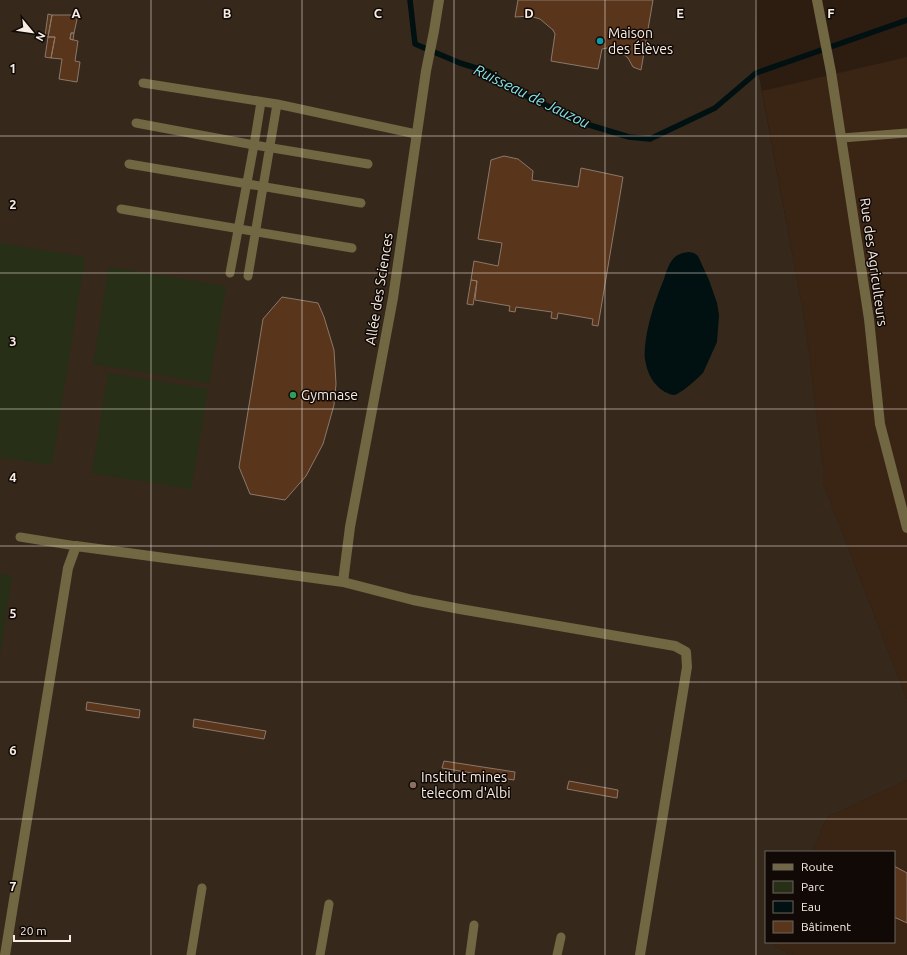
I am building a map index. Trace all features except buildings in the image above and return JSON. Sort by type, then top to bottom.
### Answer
[{"type":"street","name":"Allée des Sciences","points":[[343,582],[350,527],[393,298],[416,134],[439,0]]},
{"type":"street","name":"Rue des Agriculteurs","points":[[817,0],[842,138],[869,319],[880,424],[907,528]]},
{"type":"street","points":[[5,955],[68,568],[76,546],[343,582],[427,602],[675,646],[686,652],[687,667],[640,955]]},
{"type":"lane","points":[[143,83],[277,104],[416,134]]},
{"type":"lane","points":[[230,273],[261,102]]},
{"type":"lane","points":[[248,276],[277,104]]},
{"type":"lane","points":[[136,123],[368,164]]},
{"type":"lane","points":[[842,138],[907,133]]},
{"type":"lane","points":[[129,164],[361,203]]},
{"type":"lane","points":[[120,209],[352,248]]},
{"type":"lane","points":[[20,537],[76,546]]},
{"type":"lane","points":[[191,955],[202,888]]},
{"type":"lane","points":[[320,955],[329,904]]},
{"type":"lane","points":[[470,955],[474,925]]},
{"type":"lane","points":[[557,955],[561,937]]},
{"type":"shaded area","points":[[0,0],[755,0],[757,66],[805,323],[823,468],[823,483],[907,700],[907,780],[827,817],[812,851],[765,851],[765,943],[774,943],[773,946],[793,955],[0,955]]},
{"type":"shaded area","points":[[907,57],[907,700],[823,483],[823,468],[805,323],[762,91]]},
{"type":"shaded area","points":[[907,780],[907,955],[793,955],[773,946],[774,943],[895,943],[895,851],[812,851],[827,817]]},
{"type":"green space","points":[[0,243],[85,257],[52,465],[0,457]]},
{"type":"green space","points":[[109,267],[226,286],[209,383],[93,364]]},
{"type":"green space","points":[[108,373],[208,389],[191,489],[92,473]]},
{"type":"green space","points":[[0,574],[12,576],[0,655]]},
{"type":"water","points":[[689,252],[698,256],[709,280],[717,303],[719,315],[717,342],[703,373],[685,389],[673,395],[665,392],[657,386],[651,378],[646,364],[645,347],[652,313],[668,266],[676,256]]},
{"type":"waterway","name":"Ruisseau de Jauzou","points":[[410,0],[415,44],[460,63],[489,72],[520,93],[586,124],[629,137],[650,139],[715,108],[756,73],[907,20]]},
{"type":"place","name":"Maison des Élèves","points":[[600,41]]},
{"type":"place","name":"Gymnase","points":[[293,395]]},
{"type":"place","name":"Institut mines telecom d'Albi","points":[[413,785]]}]
